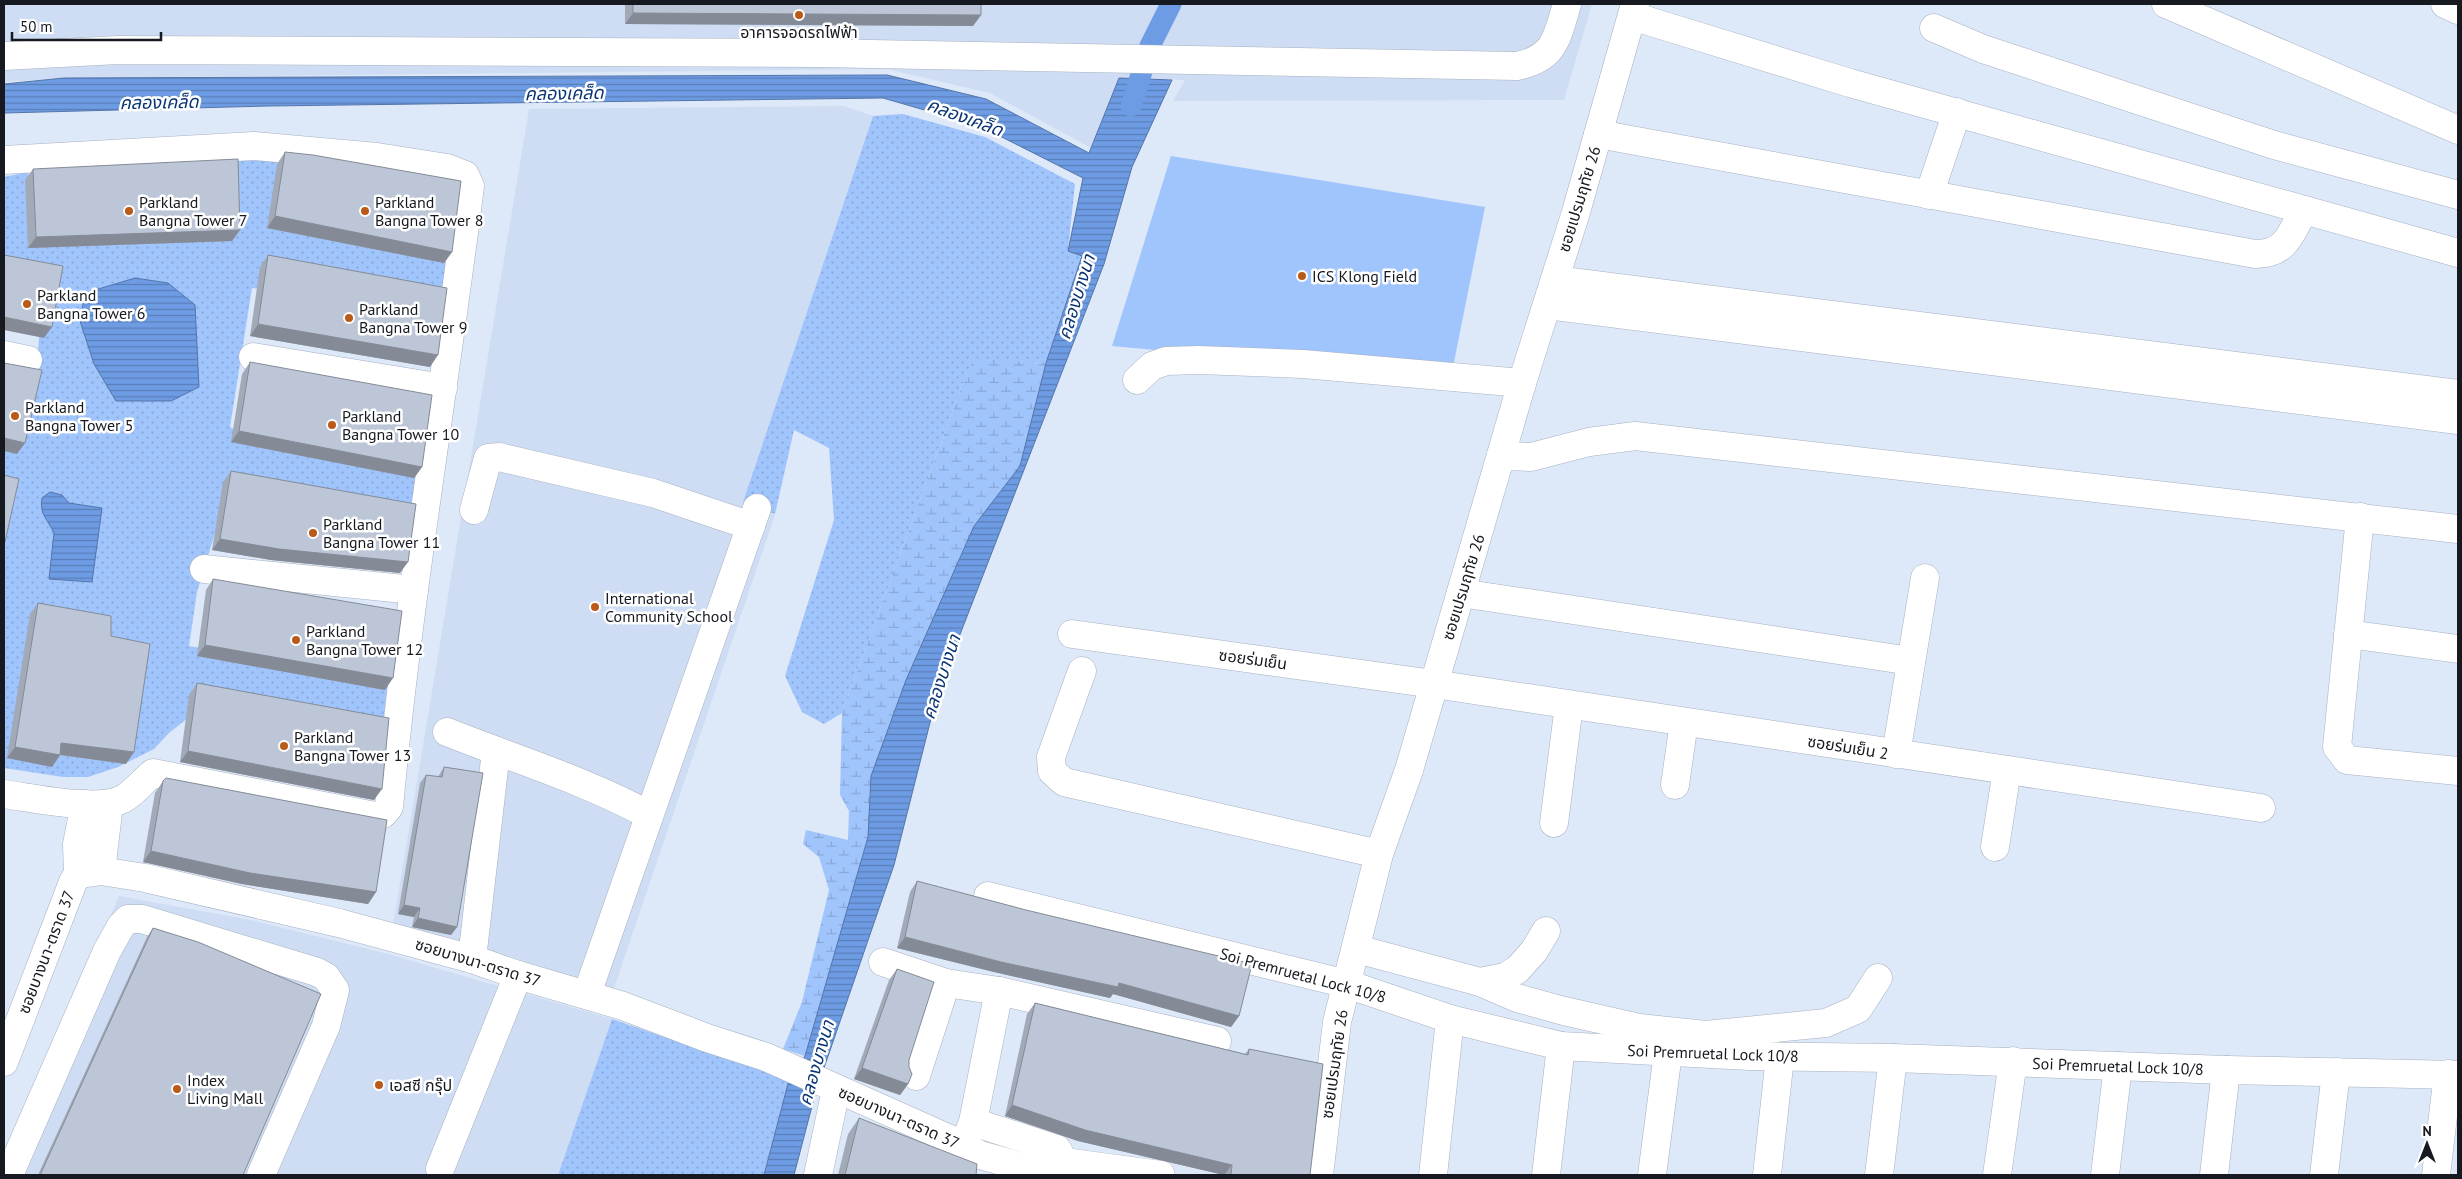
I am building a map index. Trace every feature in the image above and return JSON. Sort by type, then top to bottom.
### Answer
[{"type":"street","points":[[4,56],[138,50],[818,53],[1112,60],[1517,66],[1533,62],[1545,56],[1559,31],[1567,4]]},
{"type":"street","points":[[2166,4],[2458,130]]},
{"type":"street","points":[[2445,4],[2458,10]]},
{"type":"street","points":[[1633,10],[1850,83],[2458,253]]},
{"type":"street","name":"ซอยเปรมฤทัย 26","points":[[1319,1175],[1338,1022],[1379,854],[1409,770],[1633,10]]},
{"type":"street","points":[[1934,28],[1983,49],[2274,145],[2458,195]]},
{"type":"street","points":[[1929,195],[1957,112]]},
{"type":"street","points":[[1598,134],[2255,254],[2268,254],[2282,247],[2304,210]]},
{"type":"street","points":[[4,160],[254,146],[377,157],[448,168],[465,175],[470,186],[398,709],[389,807],[383,814],[375,816],[153,773],[125,798],[97,804],[4,794]]},
{"type":"street","points":[[1551,292],[2298,387],[2458,420]]},
{"type":"street","points":[[253,357],[443,388]]},
{"type":"street","points":[[1137,380],[1152,366],[1166,361],[1199,360],[1303,364],[1522,383]]},
{"type":"street","points":[[2298,387],[2458,394]]},
{"type":"street","points":[[1501,456],[1531,457],[1589,442],[1635,436],[2458,528]]},
{"type":"street","points":[[474,510],[488,458],[499,457],[754,517],[587,994]]},
{"type":"street","points":[[2360,518],[2337,747],[2347,760],[2458,772]]},
{"type":"street","points":[[204,569],[414,590]]},
{"type":"street","points":[[1896,754],[1925,578]]},
{"type":"street","points":[[1461,593],[1910,661]]},
{"type":"street","name":"ซอยร่มเย็น","points":[[1072,634],[1434,684]]},
{"type":"street","points":[[2348,634],[2458,649]]},
{"type":"street","points":[[1082,671],[1051,757],[1052,771],[1064,782],[1379,854]]},
{"type":"street","name":"ซอยร่มเย็น 2","points":[[1434,684],[2261,808]]},
{"type":"street","points":[[1554,824],[1569,704]]},
{"type":"street","points":[[1675,785],[1684,722]]},
{"type":"street","points":[[447,732],[613,796],[649,815]]},
{"type":"street","points":[[472,959],[496,751]]},
{"type":"street","points":[[1995,847],[2007,770]]},
{"type":"street","points":[[89,873],[77,844],[97,804]]},
{"type":"street","name":"ซอยบางนา-ตราด 37","points":[[4,1062],[69,891],[89,873],[145,878],[339,923],[472,959],[518,975],[587,994],[785,1065],[831,1088],[974,1149],[1052,1175]]},
{"type":"street","points":[[9,1175],[107,951],[121,926],[128,919],[145,878]]},
{"type":"street","name":"Soi Premruetal Lock 10/8","points":[[988,896],[1347,984],[1450,1019],[1561,1046],[1668,1053],[1780,1057],[2013,1061],[2226,1070],[2453,1074]]},
{"type":"street","points":[[128,919],[142,919],[317,972],[326,977],[335,990],[326,1026],[261,1175]]},
{"type":"street","points":[[1480,982],[1505,977],[1518,969],[1534,951],[1546,930]]},
{"type":"street","points":[[1357,949],[1480,982],[1517,998],[1564,1011],[1639,1028],[1706,1035],[1826,1023],[1858,1009],[1878,978]]},
{"type":"street","points":[[883,962],[946,983],[999,991],[1217,1041]]},
{"type":"street","points":[[440,1173],[518,975]]},
{"type":"street","points":[[916,1076],[946,983]]},
{"type":"street","points":[[999,991],[974,1149],[1057,1149],[1064,1162],[1161,1175]]},
{"type":"street","points":[[1433,1175],[1450,1019]]},
{"type":"street","points":[[1546,1175],[1561,1046]]},
{"type":"street","points":[[1652,1175],[1668,1053]]},
{"type":"street","points":[[1767,1175],[1780,1057]]},
{"type":"street","points":[[1879,1175],[1893,1058]]},
{"type":"street","points":[[1997,1175],[2013,1061]]},
{"type":"street","points":[[2105,1175],[2118,1066]]},
{"type":"street","points":[[2214,1175],[2226,1070]]},
{"type":"street","points":[[2324,1175],[2336,1072]]},
{"type":"street","points":[[2436,1175],[2453,1074]]},
{"type":"street","points":[[818,1175],[831,1088]]},
{"type":"shaded area","points":[[4,4],[1592,4],[1564,100],[1173,101],[1185,80],[1120,78],[1091,148],[990,93],[887,69],[64,78],[4,82]]},
{"type":"shaded area","name":"International Community School","points":[[844,106],[873,116],[743,502],[775,515],[613,991],[577,981],[501,953],[393,925],[529,109]]},
{"type":"shaded area","points":[[119,896],[251,920],[388,954],[612,1019],[558,1175],[4,1175],[4,1170]]},
{"type":"green space","points":[[903,114],[985,137],[1075,184],[1068,250],[1082,256],[1046,363],[974,359],[962,385],[842,713],[824,724],[802,712],[785,676],[834,520],[829,448],[794,430],[775,514],[743,502],[873,116]]},
{"type":"green space","points":[[228,153],[288,155],[459,250],[450,311],[252,288],[230,427],[246,437],[426,464],[418,527],[226,497],[197,592],[189,646],[393,683],[390,736],[194,713],[169,733],[154,749],[118,767],[88,777],[63,777],[4,768],[4,445],[38,352],[42,293],[4,280],[4,177],[28,172],[45,239]]},
{"type":"green space","name":"ICS Klong Field","points":[[1171,156],[1485,207],[1451,377],[1112,346]]},
{"type":"green space","points":[[974,358],[1046,363],[1020,466],[974,526],[871,776],[868,837],[805,1056],[783,1049],[802,1002],[829,890],[819,857],[803,844],[806,830],[848,840],[849,811],[840,795],[842,713],[962,385]]},
{"type":"green space","points":[[612,1019],[789,1080],[764,1175],[558,1175]]},
{"type":"water","points":[[887,75],[986,99],[1089,153],[1119,78],[1172,80],[1132,167],[1104,264],[938,691],[894,865],[816,1091],[794,1175],[764,1175],[789,1080],[805,1056],[868,837],[871,776],[906,680],[974,526],[1020,466],[1046,363],[1082,256],[1068,251],[1083,178],[980,126],[883,98],[268,106],[4,113],[4,84],[64,78]]},
{"type":"water","points":[[135,278],[168,283],[195,305],[199,387],[171,401],[116,401],[94,364],[80,321],[85,293]]},
{"type":"water","points":[[50,492],[62,495],[69,503],[102,508],[92,582],[49,579],[54,533],[43,513],[41,504],[42,498]]},
{"type":"building","points":[[633,4],[981,4],[981,15],[633,13]]},
{"type":"building","name":"Parkland Bangna Tower 8","points":[[285,152],[313,155],[461,181],[452,252],[275,216]]},
{"type":"building","name":"Parkland Bangna Tower 7","points":[[238,159],[240,230],[36,237],[33,169]]},
{"type":"building","name":"Parkland Bangna Tower 6","points":[[4,255],[63,266],[52,327],[4,317]]},
{"type":"building","name":"Parkland Bangna Tower 9","points":[[268,255],[447,288],[438,355],[258,324]]},
{"type":"building","name":"Parkland Bangna Tower 10","points":[[250,362],[432,395],[422,467],[239,431]]},
{"type":"building","name":"Parkland Bangna Tower 5","points":[[4,363],[42,370],[25,443],[4,438]]},
{"type":"building","name":"Parkland Bangna Tower 11","points":[[231,471],[416,504],[408,562],[279,549],[220,539]]},
{"type":"building","points":[[4,475],[19,479],[5,542],[4,542]]},
{"type":"building","name":"Parkland Bangna Tower 12","points":[[213,579],[402,611],[393,678],[205,645]]},
{"type":"building","points":[[38,603],[111,616],[111,636],[150,644],[134,752],[61,743],[60,755],[15,747]]},
{"type":"building","name":"Parkland Bangna Tower 13","points":[[197,683],[389,718],[382,789],[188,751]]},
{"type":"building","points":[[444,767],[483,773],[457,927],[418,918],[420,908],[404,905],[426,775],[442,777]]},
{"type":"building","points":[[166,778],[387,820],[376,892],[250,873],[151,851],[163,781]]},
{"type":"building","points":[[917,881],[1026,910],[1252,964],[1239,1016],[1119,983],[1118,987],[1001,962],[905,937]]},
{"type":"building","name":"Index Living Mall","points":[[153,928],[198,942],[321,994],[243,1175],[40,1175]]},
{"type":"building","points":[[897,969],[934,982],[909,1060],[912,1074],[908,1084],[862,1068]]},
{"type":"building","points":[[1035,1003],[1248,1055],[1249,1049],[1323,1064],[1310,1175],[1231,1175],[1232,1165],[1085,1130],[1012,1105]]},
{"type":"building","points":[[859,1118],[977,1164],[976,1175],[845,1175]]},
{"type":"waterway","points":[[1131,106],[1150,46],[1171,4]]},
{"type":"place","name":"อาคารจอดรถไฟฟ้า","points":[[799,15]]},
{"type":"place","name":"Parkland Bangna Tower 7","points":[[129,211]]},
{"type":"place","name":"Parkland Bangna Tower 8","points":[[365,211]]},
{"type":"place","name":"ICS Klong Field","points":[[1302,276]]},
{"type":"place","name":"Parkland Bangna Tower 6","points":[[27,304]]},
{"type":"place","name":"Parkland Bangna Tower 9","points":[[349,318]]},
{"type":"place","name":"Parkland Bangna Tower 5","points":[[15,416]]},
{"type":"place","name":"Parkland Bangna Tower 10","points":[[332,425]]},
{"type":"place","name":"Parkland Bangna Tower 11","points":[[313,533]]},
{"type":"place","name":"International Community School","points":[[595,607]]},
{"type":"place","name":"Parkland Bangna Tower 12","points":[[296,640]]},
{"type":"place","name":"Parkland Bangna Tower 13","points":[[284,746]]},
{"type":"place","name":"เอสซี กรุ๊ป","points":[[379,1085]]},
{"type":"place","name":"Index Living Mall","points":[[177,1089]]},
{"type":"water label","name":"คลองเคล็ด","points":[[564,93]]},
{"type":"water label","name":"คลองเคล็ด","points":[[159,102]]},
{"type":"water label","name":"คลองเคล็ด","points":[[965,117]]},
{"type":"water label","name":"คลองบางนา","points":[[1076,297]]},
{"type":"water label","name":"คลองบางนา","points":[[941,677]]},
{"type":"water label","name":"คลองบางนา","points":[[816,1063]]}]
